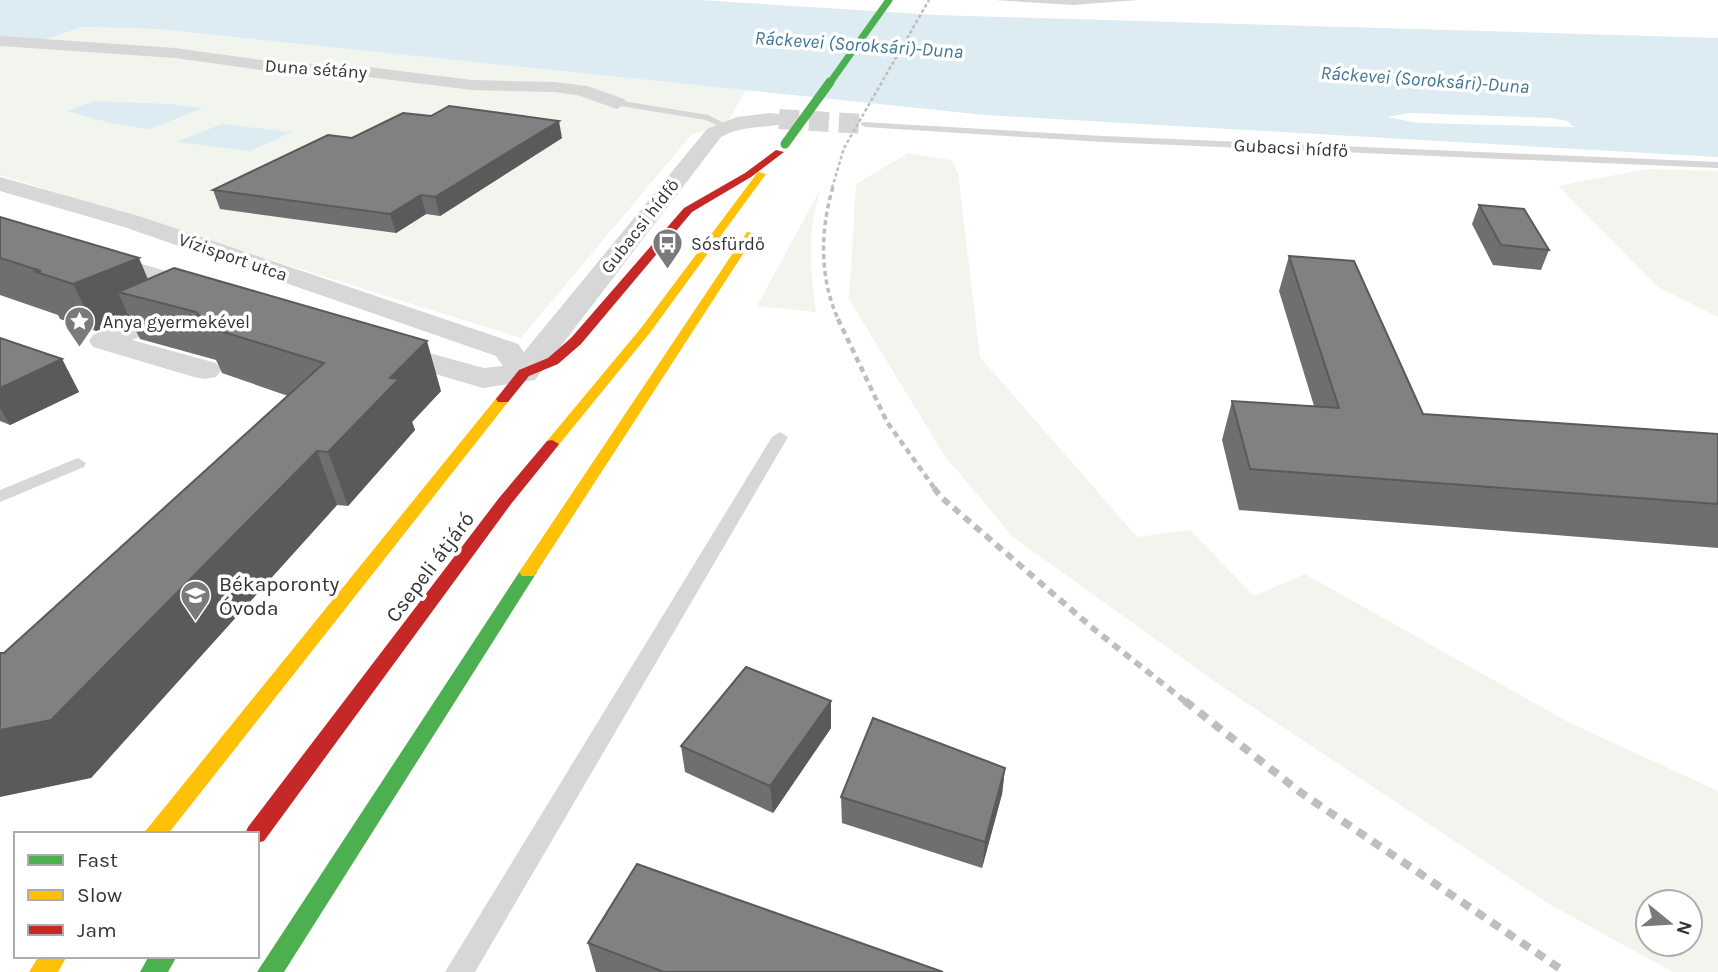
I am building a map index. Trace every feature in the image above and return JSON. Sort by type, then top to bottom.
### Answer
[{"type":"main road","name":"Csepeli átjáró","points":[[257,832],[505,501],[645,331],[889,0]]},
{"type":"main road","points":[[774,185],[782,148]]},
{"type":"main road","points":[[156,832],[524,373],[553,361],[583,334],[688,209],[748,175],[782,148]]},
{"type":"main road","name":"Csepeli átjáró","points":[[270,972],[573,502],[754,228],[645,331]]},
{"type":"main road","points":[[42,972],[53,958]]},
{"type":"street","name":"Duna sétány","points":[[0,41],[175,52],[275,67],[368,72],[472,85],[554,87],[606,99]]},
{"type":"street","name":"Duna sétány","points":[[0,55],[37,44]]},
{"type":"street","points":[[725,126],[759,119],[779,119]]},
{"type":"street","name":"Gubacsi hídfő","points":[[524,373],[714,133],[725,126]]},
{"type":"street","name":"Vízisport utca","points":[[0,184],[134,222],[507,350],[524,373]]},
{"type":"street","name":"Vízisport utca","points":[[0,229],[218,296],[104,341],[205,370]]},
{"type":"street","points":[[422,362],[464,337]]},
{"type":"street","points":[[356,340],[422,362],[483,378],[524,373]]},
{"type":"lane","points":[[997,0],[1073,3],[1135,0]]},
{"type":"lane","points":[[606,99],[708,118],[725,126]]},
{"type":"lane","name":"Gubacsi hídfő","points":[[864,124],[1130,141],[1718,165]]},
{"type":"lane","points":[[459,972],[780,437]]},
{"type":"lane","points":[[0,497],[78,463]]},
{"type":"shaded area","points":[[83,27],[156,29],[746,90],[725,126],[692,134],[521,338],[0,175],[0,38],[43,40]]},
{"type":"shaded area","points":[[908,153],[951,160],[958,173],[980,357],[1137,537],[1190,530],[1254,596],[1305,574],[1570,723],[1718,791],[1718,972],[1673,972],[1647,958],[1704,958],[1704,888],[1634,888],[1634,951],[1549,904],[1221,686],[1013,537],[944,455],[849,299],[856,184]]},
{"type":"shaded area","points":[[1647,169],[1718,171],[1718,317],[1658,287],[1558,186]]},
{"type":"shaded area","points":[[820,190],[813,221],[811,251],[816,312],[757,306]]},
{"type":"water","name":"Ráckevei (Soroksári)-Duna","points":[[0,0],[699,0],[936,15],[1718,38],[1718,157],[985,115],[156,29],[83,27],[43,40],[0,38]]},
{"type":"water","points":[[94,101],[203,108],[150,129],[114,124],[67,111]]},
{"type":"water","points":[[222,124],[292,132],[250,151],[177,142]]},
{"type":"pier","points":[[1409,113],[1551,118],[1567,121],[1574,127],[1418,123],[1387,117]]},
{"type":"building","points":[[449,106],[559,121],[435,197],[421,195],[390,214],[213,190],[328,135],[352,138],[403,113],[431,116]]},
{"type":"building","points":[[1479,205],[1524,209],[1549,250],[1501,245]]},
{"type":"building","points":[[0,217],[139,258],[73,284],[0,258]]},
{"type":"building","points":[[1289,256],[1354,261],[1423,414],[1718,434],[1718,504],[1250,469],[1232,401],[1339,408]]},
{"type":"building","points":[[174,268],[427,341],[390,378],[399,379],[328,452],[317,451],[51,720],[0,730],[0,653],[4,653],[324,363],[201,325],[203,320],[196,312],[118,292]]},
{"type":"building","points":[[0,338],[62,359],[0,388]]},
{"type":"building","points":[[746,667],[831,701],[770,786],[681,746]]},
{"type":"building","points":[[873,718],[1005,768],[985,842],[841,797]]},
{"type":"building","points":[[637,864],[943,972],[664,972],[588,943]]},
{"type":"tunnel","points":[[779,119],[865,124]]},
{"type":"railway","points":[[832,188],[844,148],[929,0]]},
{"type":"railway","points":[[833,187],[826,220],[824,254],[828,288],[839,321]]},
{"type":"railway","points":[[838,319],[887,422],[935,489]]},
{"type":"railway","points":[[934,488],[941,497],[1095,630],[1187,703]]},
{"type":"railway","points":[[1185,701],[1300,792],[1565,972]]},
{"type":"traffic: fast","points":[[785,144],[889,0]]},
{"type":"traffic: fast","points":[[270,972],[528,572]]},
{"type":"traffic: fast","points":[[153,972],[164,958]]},
{"type":"traffic: slow","points":[[552,444],[645,331],[761,174]]},
{"type":"traffic: slow","points":[[528,572],[751,234]]},
{"type":"traffic: slow","points":[[156,832],[503,399]]},
{"type":"traffic: slow","points":[[42,972],[53,958]]},
{"type":"traffic: jam","points":[[503,399],[524,373],[553,361],[576,341],[688,210],[748,175],[779,152]]},
{"type":"traffic: jam","points":[[257,832],[505,501],[552,444]]},
{"type":"place","name":"Sósfürdő","points":[[668,271]]},
{"type":"place","name":"Anya gyermekével","points":[[80,349]]},
{"type":"place","name":"Békaporonty Óvoda","points":[[196,623]]}]
